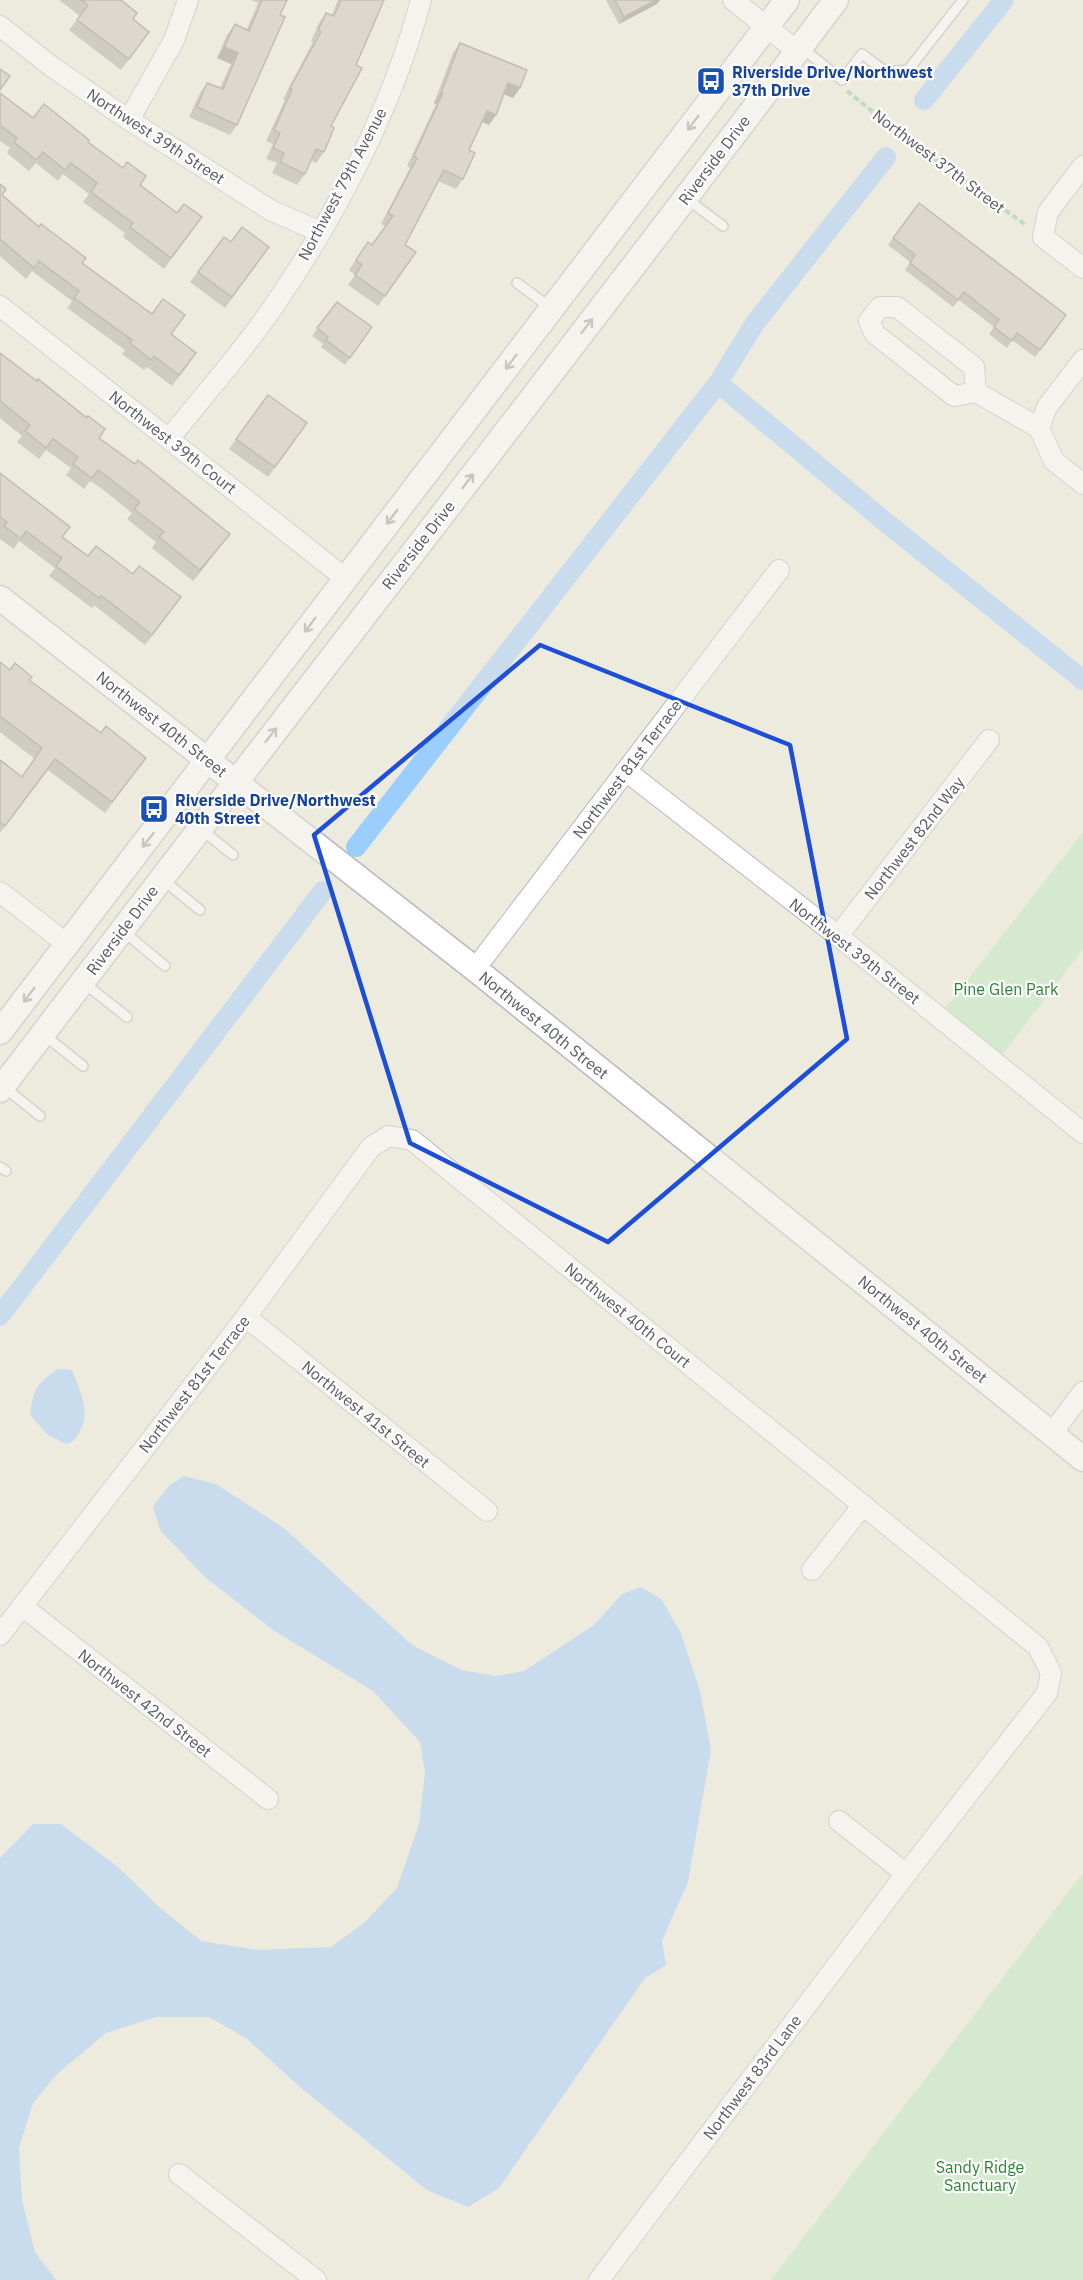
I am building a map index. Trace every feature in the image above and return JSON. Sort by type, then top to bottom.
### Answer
[{"type":"street","points":[[129,120],[174,40],[188,0]]},
{"type":"street","name":"Northwest 79th Avenue","points":[[169,439],[270,311],[321,232],[373,132],[411,39],[421,0]]},
{"type":"street","points":[[733,0],[766,27],[799,49]]},
{"type":"street","name":"Riverside Drive","points":[[0,1032],[787,0]]},
{"type":"street","name":"Riverside Drive","points":[[2,1088],[235,781],[836,0]]},
{"type":"street","name":"Northwest 39th Street","points":[[0,27],[51,66],[129,120],[272,211],[321,232]]},
{"type":"street","points":[[1083,166],[1048,212],[1043,237],[1083,268]]},
{"type":"street","name":"Northwest 39th Court","points":[[0,306],[345,578]]},
{"type":"street","points":[[976,392],[974,368],[897,308],[880,307],[870,321],[874,334],[954,396],[976,392],[1039,428],[1054,461],[1083,484]]},
{"type":"street","points":[[1039,428],[1047,407],[1083,360]]},
{"type":"street","name":"Northwest 81st Terrace","points":[[475,969],[779,570]]},
{"type":"street","name":"Northwest 40th Street","points":[[0,598],[475,969],[1083,1458]]},
{"type":"street","name":"Northwest 82nd Way","points":[[838,936],[989,740]]},
{"type":"street","name":"Northwest 39th Street","points":[[626,771],[838,936],[1083,1133]]},
{"type":"street","points":[[0,891],[67,944]]},
{"type":"street","name":"Northwest 81st Terrace","points":[[0,1635],[246,1317],[371,1147],[389,1136]]},
{"type":"street","name":"Northwest 40th Court","points":[[389,1136],[412,1140],[863,1505],[1038,1647],[1051,1673]]},
{"type":"street","name":"Northwest 41st Street","points":[[246,1317],[487,1511]]},
{"type":"street","points":[[1052,1433],[1083,1392]]},
{"type":"street","points":[[812,1570],[863,1505]]},
{"type":"street","name":"Northwest 42nd Street","points":[[22,1606],[268,1799]]},
{"type":"street","name":"Northwest 83rd Lane","points":[[599,2280],[906,1874],[1047,1693],[1051,1673]]},
{"type":"street","points":[[839,1821],[906,1874]]},
{"type":"street","points":[[179,2174],[316,2280]]},
{"type":"lane","points":[[799,49],[842,80],[862,54],[886,72],[908,70],[963,0]]},
{"type":"lane","points":[[685,198],[723,226]]},
{"type":"lane","points":[[517,283],[551,308]]},
{"type":"lane","points":[[199,828],[233,855]]},
{"type":"lane","points":[[161,879],[200,910]]},
{"type":"lane","points":[[122,930],[165,966]]},
{"type":"lane","points":[[83,982],[127,1017]]},
{"type":"lane","points":[[43,1034],[83,1066]]},
{"type":"lane","points":[[2,1088],[40,1116]]},
{"type":"path","name":"Northwest 37th Street","points":[[841,86],[912,143],[1043,237]]},
{"type":"highlighted area","points":[[540,645],[790,745],[847,1039],[608,1242],[410,1143],[314,835]]},
{"type":"green space","name":"Pine Glen Park","points":[[1083,832],[1083,949],[1002,1055],[945,1009]]},
{"type":"green space","name":"Sandy Ridge Sanctuary","points":[[1083,1873],[1083,2280],[771,2280]]},
{"type":"water","points":[[58,1369],[72,1370],[85,1411],[82,1428],[70,1443],[66,1444],[48,1435],[30,1415],[37,1388],[45,1378]]},
{"type":"water","points":[[184,1476],[216,1484],[284,1528],[412,1645],[461,1670],[495,1676],[524,1671],[594,1625],[622,1594],[641,1587],[661,1599],[680,1631],[700,1691],[711,1750],[688,1882],[662,1941],[666,1965],[645,1978],[499,2188],[468,2207],[427,2190],[300,2087],[246,2038],[209,2017],[156,2017],[106,2033],[56,2075],[33,2103],[19,2148],[22,2200],[35,2252],[56,2280],[0,2280],[0,1858],[33,1824],[61,1824],[118,1867],[158,1906],[201,1941],[257,1950],[331,1947],[364,1923],[397,1888],[419,1824],[425,1773],[420,1742],[373,1691],[273,1630],[206,1578],[160,1530],[153,1506],[170,1485]]},
{"type":"building","points":[[81,0],[121,0],[137,13],[133,19],[149,32],[129,59],[77,20],[88,5]]},
{"type":"building","points":[[262,0],[287,0],[280,15],[285,17],[237,125],[197,107],[207,83],[223,89],[238,53],[224,47],[235,24],[249,31]]},
{"type":"building","points":[[341,0],[384,0],[356,65],[362,68],[331,126],[334,128],[324,152],[316,149],[305,174],[280,162],[284,153],[273,148],[280,133],[274,130],[292,89],[290,88],[321,32],[318,30],[326,13],[334,16]]},
{"type":"building","points":[[615,0],[656,0],[624,17]]},
{"type":"building","points":[[460,43],[527,70],[520,88],[508,83],[496,115],[487,111],[469,150],[475,153],[463,179],[444,170],[405,245],[416,252],[385,296],[355,275],[362,265],[356,260],[368,242],[372,245],[393,216],[388,213],[417,158],[414,156],[443,93],[441,93]]},
{"type":"building","points":[[0,69],[10,76],[0,90]]},
{"type":"building","points":[[0,93],[33,118],[44,104],[89,140],[88,142],[123,168],[127,162],[146,176],[140,185],[177,213],[184,204],[202,217],[171,258],[130,227],[133,223],[91,192],[97,183],[71,163],[65,170],[43,152],[36,160],[14,142],[17,138],[0,125]]},
{"type":"building","points":[[0,184],[6,189],[2,195],[39,227],[41,224],[86,258],[82,263],[152,314],[163,299],[185,315],[171,334],[196,353],[179,375],[154,356],[151,360],[130,343],[132,340],[74,298],[79,291],[39,261],[34,268],[0,239]]},
{"type":"building","points":[[919,203],[1066,315],[1040,350],[1017,333],[1012,341],[994,327],[999,320],[964,292],[958,300],[910,263],[915,255],[893,238]]},
{"type":"building","points":[[242,227],[269,247],[232,297],[198,272],[224,237],[231,242]]},
{"type":"building","points":[[337,302],[372,327],[350,358],[326,340],[328,337],[317,328]]},
{"type":"building","points":[[0,353],[105,429],[99,438],[135,464],[138,460],[230,534],[200,570],[159,537],[164,532],[134,509],[140,502],[98,470],[92,478],[73,464],[78,457],[53,439],[46,448],[25,431],[30,425],[0,401]]},
{"type":"building","points":[[268,395],[307,423],[275,467],[236,439]]},
{"type":"building","points":[[0,473],[70,527],[62,537],[88,556],[96,546],[133,574],[139,566],[181,597],[152,635],[101,595],[99,598],[56,566],[62,558],[26,531],[21,539],[4,526],[7,522],[0,517]]},
{"type":"building","points":[[0,662],[10,670],[15,663],[32,677],[29,680],[101,733],[106,726],[146,758],[112,802],[55,759],[5,826],[0,822],[0,760],[22,777],[42,748],[0,716]]},
{"type":"waterway","points":[[924,100],[1004,0]]},
{"type":"waterway","points":[[356,847],[718,383],[755,323],[886,157]]},
{"type":"waterway","points":[[718,383],[889,525],[1083,680]]},
{"type":"waterway","points":[[0,1316],[323,891]]},
{"type":"place","name":"Riverside Drive/Northwest 37th Drive","points":[[711,81]]},
{"type":"place","name":"Riverside Drive/Northwest 40th Street","points":[[154,809]]}]
